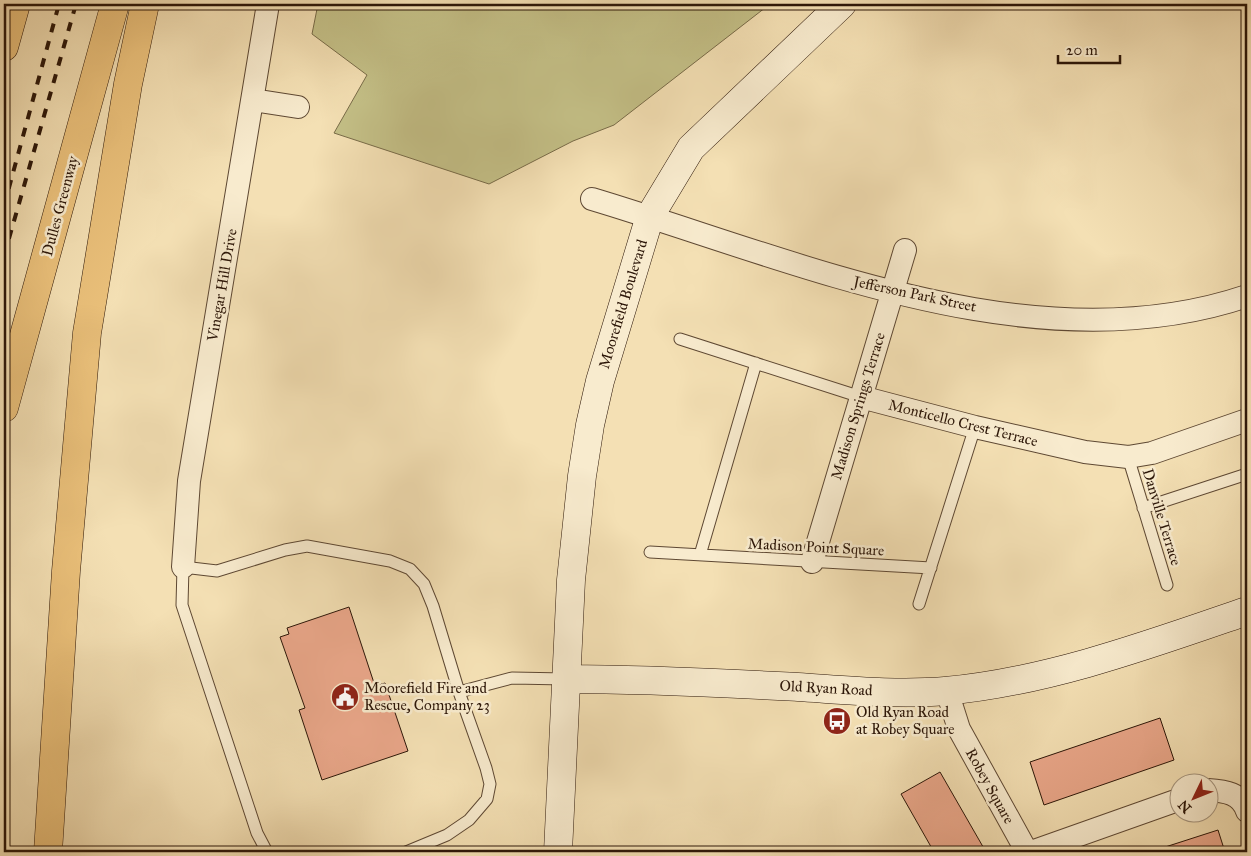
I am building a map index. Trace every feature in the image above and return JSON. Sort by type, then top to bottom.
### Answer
[{"type":"highway","points":[[4,47],[16,4]]},
{"type":"highway","name":"Dulles Greenway","points":[[4,408],[115,4]]},
{"type":"highway","points":[[48,852],[66,571],[87,333],[128,84],[145,4]]},
{"type":"street","name":"Vinegar Hill Drive","points":[[183,567],[189,482],[268,4]]},
{"type":"street","name":"Moorefield Boulevard","points":[[568,679],[571,580],[582,476],[590,425],[600,381],[650,216],[691,148],[842,4]]},
{"type":"street","points":[[253,100],[298,107]]},
{"type":"street","name":"Jefferson Park Street","points":[[592,199],[830,275],[937,302],[1024,316],[1098,321],[1166,316],[1247,296]]},
{"type":"street","name":"Madison Springs Terrace","points":[[812,562],[905,250]]},
{"type":"street","name":"Monticello Crest Terrace","points":[[861,397],[975,427],[1085,452],[1128,457],[1152,453],[1247,420]]},
{"type":"street","name":"Old Ryan Road","points":[[568,679],[678,681],[898,692],[947,690],[985,686],[1063,668],[1131,650],[1247,611]]},
{"type":"street","points":[[558,852],[568,679]]},
{"type":"street","name":"Robey Square","points":[[947,690],[959,729],[1027,852]]},
{"type":"street","points":[[1218,790],[1229,791],[1245,805],[1247,811]]},
{"type":"street","points":[[1031,852],[1168,804]]},
{"type":"lane","name":"Monticello Crest Terrace","points":[[680,339],[861,397]]},
{"type":"lane","points":[[700,555],[756,363]]},
{"type":"lane","points":[[920,604],[975,427]]},
{"type":"lane","name":"Danville Terrace","points":[[1128,457],[1167,585]]},
{"type":"lane","points":[[1143,508],[1247,474]]},
{"type":"lane","points":[[267,852],[257,833],[182,605],[183,567],[202,571],[217,571],[285,550],[308,546],[390,561],[410,569],[424,584],[433,606],[459,692],[486,768],[489,792],[482,806],[458,829],[406,852]]},
{"type":"lane","name":"Madison Point Square","points":[[650,552],[931,568]]},
{"type":"lane","points":[[459,692],[512,678],[568,679]]},
{"type":"shaded area","points":[[318,4],[770,4],[614,125],[573,141],[489,184],[334,133],[367,75],[312,34]]},
{"type":"building","name":"Moorefield Fire and Rescue, Company 23","points":[[349,607],[375,686],[385,683],[408,751],[322,780],[299,710],[305,708],[280,637],[289,634],[287,628]]},
{"type":"building","points":[[1160,718],[1174,760],[1044,805],[1030,762]]},
{"type":"building","points":[[940,772],[986,852],[934,852],[901,794]]},
{"type":"building","points":[[1218,830],[1225,852],[1160,852],[1159,849]]},
{"type":"railway","points":[[4,206],[59,4]]},
{"type":"railway","points":[[4,256],[76,4]]},
{"type":"place","name":"Moorefield Fire and Rescue, Company 23","points":[[345,697]]},
{"type":"place","name":"Old Ryan Road at Robey Square","points":[[837,721]]}]
